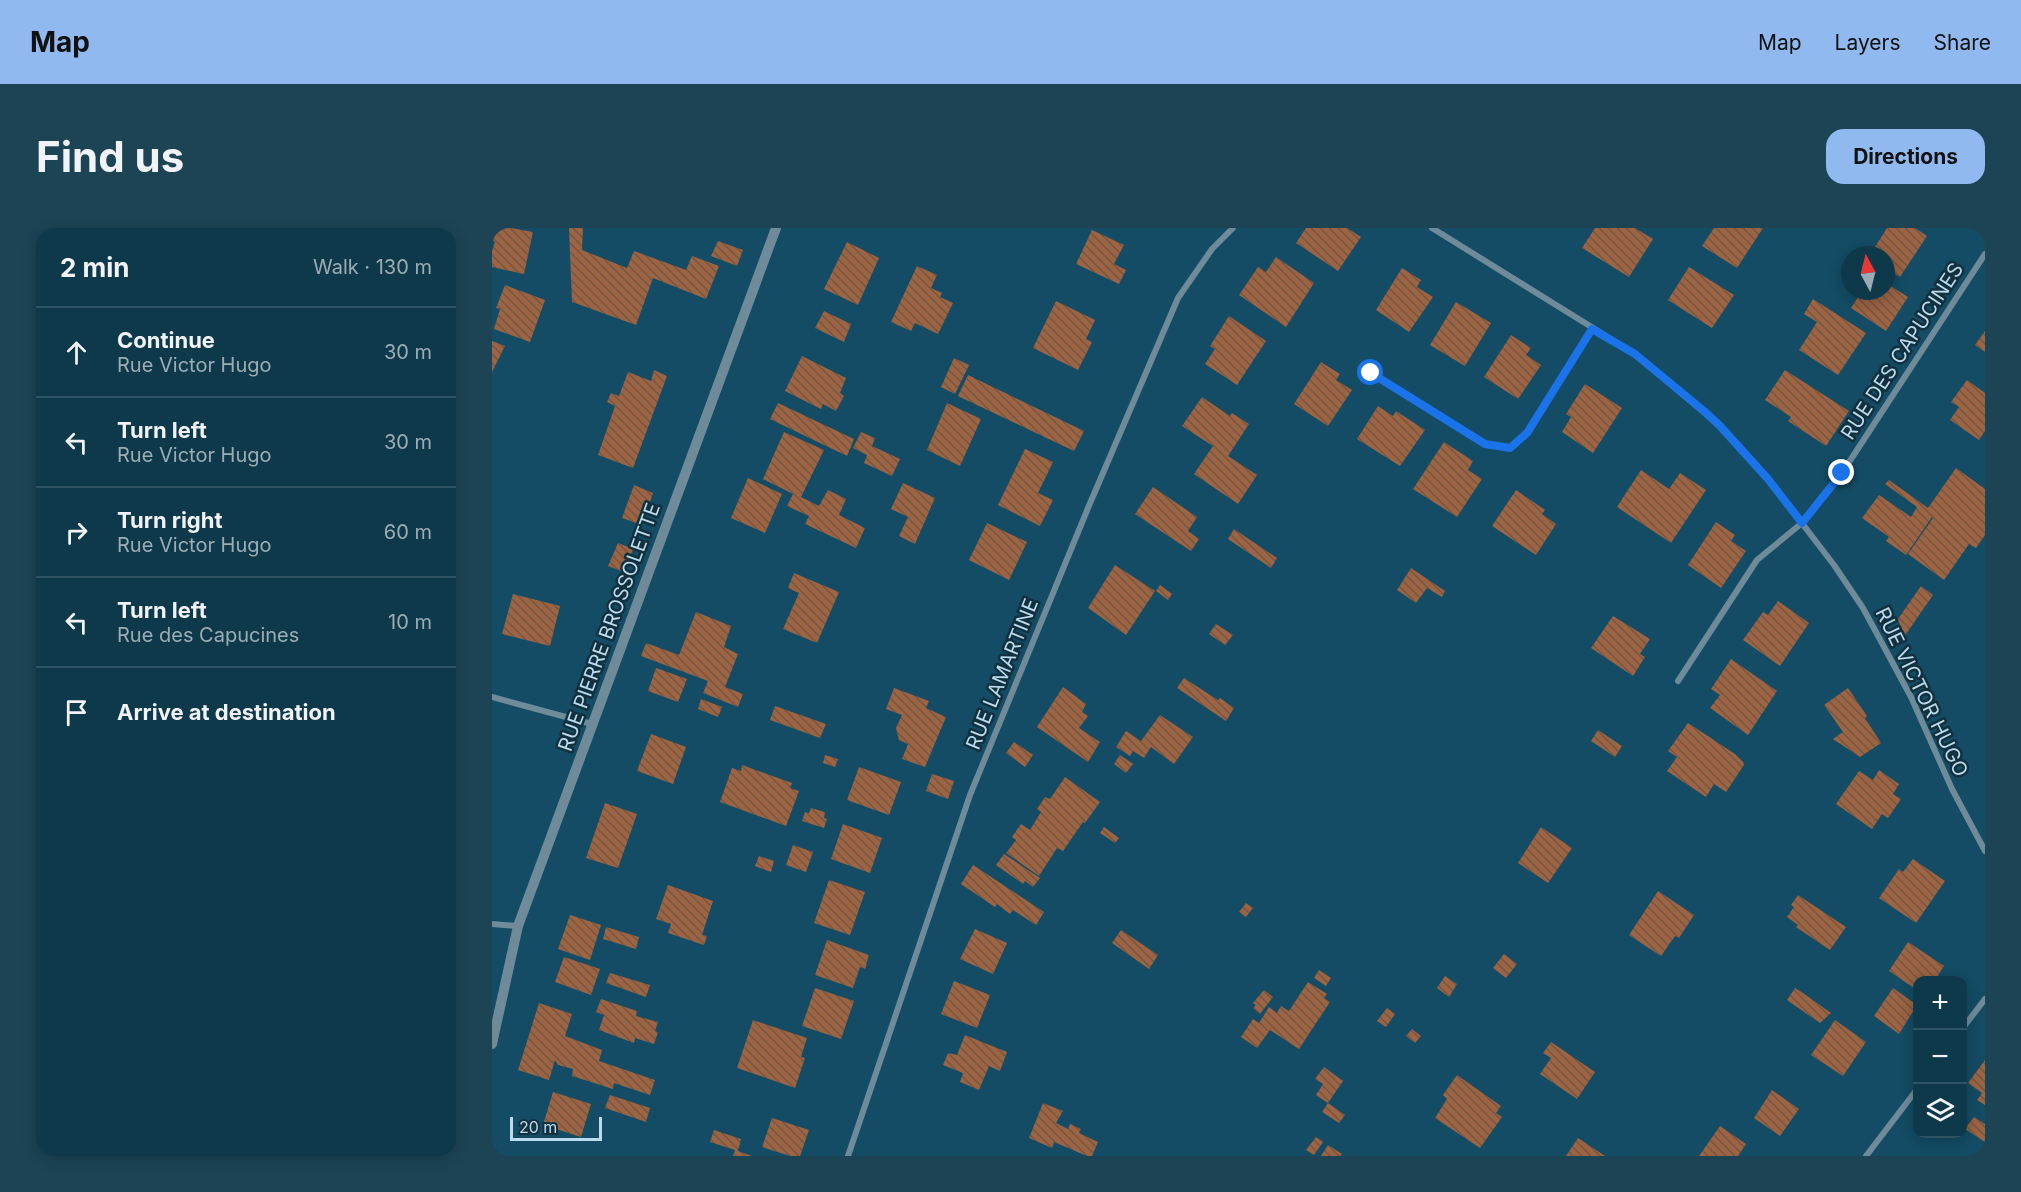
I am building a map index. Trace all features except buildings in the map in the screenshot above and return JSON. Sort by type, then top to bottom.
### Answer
[{"type":"street","name":"RUE PIERRE BROSSOLETTE","points":[[492,1044],[518,926],[776,228]]},
{"type":"street","name":"RUE LAMARTINE","points":[[848,1156],[970,795],[1083,519],[1178,298],[1212,249],[1233,228]]},
{"type":"street","name":"RUE VICTOR HUGO","points":[[1432,228],[1635,354],[1720,426],[1768,479],[1834,565],[1863,608],[1911,697],[1952,789],[1985,851]]},
{"type":"street","name":"RUE DES CAPUCINES","points":[[1802,523],[1842,473],[1985,254]]},
{"type":"street","points":[[1371,373],[1485,444],[1510,448],[1527,433],[1592,329]]},
{"type":"street","points":[[1678,681],[1757,560],[1802,523]]},
{"type":"street","points":[[492,697],[592,724]]},
{"type":"street","points":[[492,924],[518,926]]},
{"type":"street","points":[[1967,1022],[1985,999]]},
{"type":"street","points":[[1866,1156],[1913,1093]]},
{"type":"route","points":[[1371,373],[1485,444],[1510,448],[1527,433],[1592,329],[1635,354],[1704,411],[1768,479],[1802,523],[1842,473]]}]
